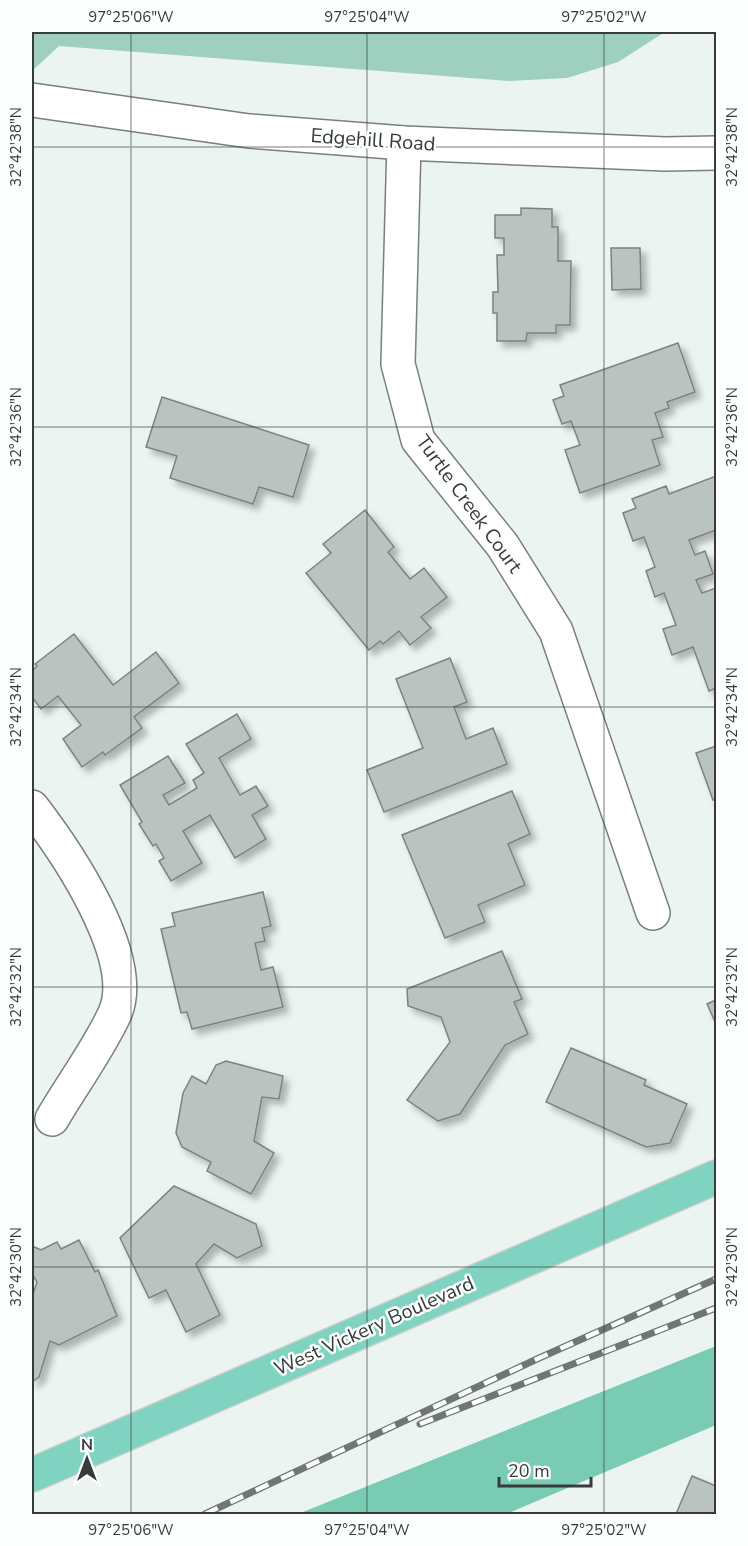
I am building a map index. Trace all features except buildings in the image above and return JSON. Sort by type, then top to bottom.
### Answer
[{"type":"main road","name":"West Vickery Boulevard","points":[[32,1475],[717,1177]]},
{"type":"street","name":"Edgehill Road","points":[[32,100],[249,131],[404,143],[665,154],[717,153]]},
{"type":"street","points":[[665,154],[717,128]]},
{"type":"street","name":"Turtle Creek Court","points":[[404,143],[398,364],[418,440],[503,546],[556,631],[653,913]]},
{"type":"street","points":[[32,807],[60,844],[110,935],[119,981],[116,1011],[51,1119]]},
{"type":"green space","points":[[32,32],[665,32],[618,62],[567,78],[509,81],[59,46],[32,71]]},
{"type":"green space","points":[[716,1346],[716,1425],[506,1514],[298,1514]]},
{"type":"railway","points":[[205,1514],[537,1359],[716,1279]]},
{"type":"railway","points":[[420,1424],[716,1308]]}]
